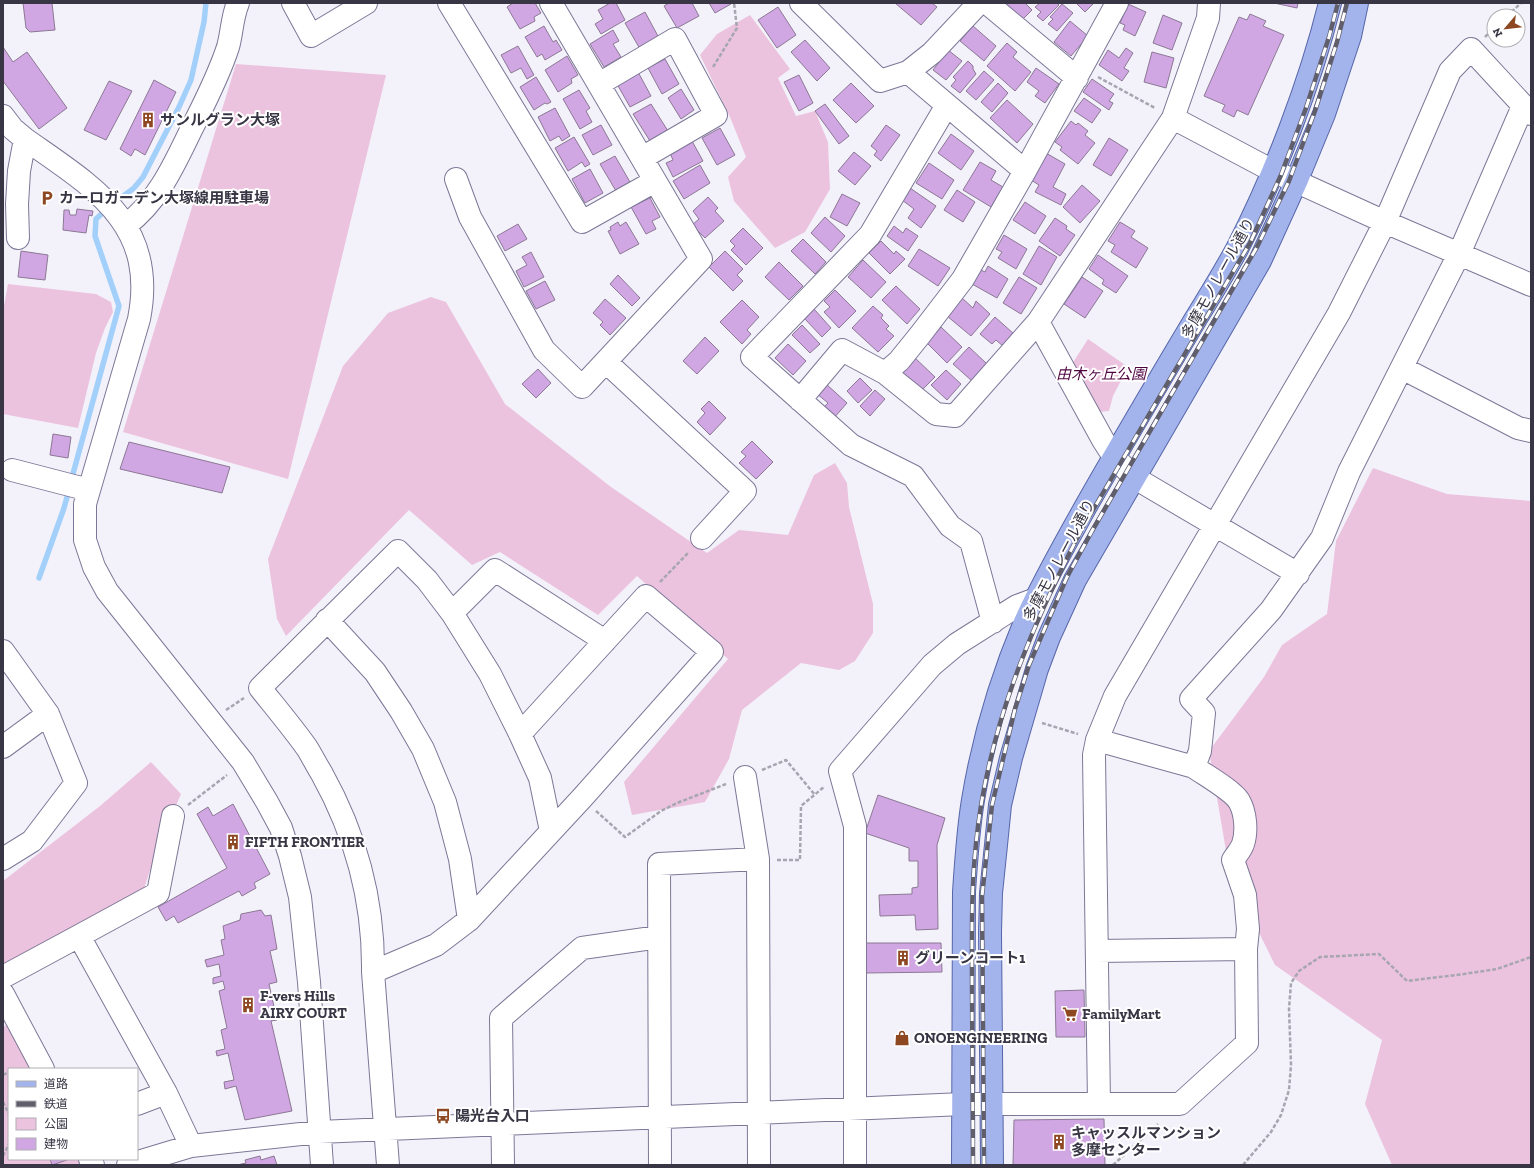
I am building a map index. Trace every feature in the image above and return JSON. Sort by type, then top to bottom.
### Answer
[{"type":"main road","name":"多摩モノレール通り","points":[[963,1165],[964,892],[967,847],[972,802],[982,754],[996,702],[1010,661],[1036,599],[1051,568],[1114,457],[1236,250],[1273,171],[1298,108],[1330,3]]},
{"type":"main road","name":"多摩モノレール通り","points":[[992,1165],[991,893],[1000,805],[1011,758],[1037,669],[1049,637],[1075,580],[1260,261],[1296,182],[1324,114],[1350,36],[1357,3]]},
{"type":"street","points":[[122,220],[149,204],[174,165],[208,96],[228,47],[235,9],[238,3]]},
{"type":"street","points":[[293,3],[311,36],[366,3]]},
{"type":"street","points":[[449,3],[582,222],[655,181]]},
{"type":"street","points":[[456,179],[470,217],[544,350],[582,387],[701,259],[551,3]]},
{"type":"street","points":[[801,3],[880,81],[908,72],[932,53],[978,3]]},
{"type":"street","points":[[987,3],[1080,73]]},
{"type":"street","points":[[885,374],[899,361],[963,279],[1080,73],[1117,3]]},
{"type":"street","points":[[800,400],[842,350],[885,374],[936,414],[955,416],[1038,322],[1173,118],[1208,18],[1209,3]]},
{"type":"street","points":[[599,84],[675,39],[716,115],[642,158]]},
{"type":"street","points":[[1099,1104],[1094,755],[1097,740],[1115,696],[1339,313],[1385,222],[1450,71],[1471,49],[1527,110],[1459,254],[1350,472],[1322,538],[1298,574],[1271,610],[1191,698],[1204,712],[1200,751],[1194,767]]},
{"type":"street","points":[[908,72],[1025,171]]},
{"type":"street","points":[[947,105],[870,235],[752,357],[851,445],[913,476],[950,526],[971,541],[993,622]]},
{"type":"street","points":[[3,116],[13,129],[25,139],[103,197],[122,220],[134,242],[142,271],[142,303],[139,319],[75,486],[84,504],[85,540],[94,567],[107,590],[118,606],[209,720],[236,768],[268,802],[281,828],[290,856],[300,897],[309,982],[322,1165]]},
{"type":"street","points":[[1173,118],[1296,182],[1531,285]]},
{"type":"street","points":[[18,238],[17,204],[19,171],[25,139]]},
{"type":"street","points":[[1038,322],[1103,440],[1114,457],[1134,478],[1298,574]]},
{"type":"street","points":[[606,362],[745,491],[702,538]]},
{"type":"street","points":[[1402,368],[1518,428],[1531,431]]},
{"type":"street","points":[[12,470],[75,486]]},
{"type":"street","points":[[388,1165],[373,972],[374,942],[363,873],[350,834],[335,798],[307,749],[260,688],[398,551],[427,580],[452,612],[490,674],[540,778],[551,831]]},
{"type":"street","points":[[452,612],[495,570],[605,641]]},
{"type":"street","points":[[373,972],[436,945],[469,920],[582,798],[712,652],[646,596],[520,734]]},
{"type":"street","points":[[855,1165],[855,826],[840,771],[932,665],[957,644],[1017,606],[1036,599]]},
{"type":"street","points":[[327,620],[375,672],[401,711],[423,749],[445,802],[460,859],[469,920]]},
{"type":"street","points":[[3,651],[48,714],[76,782],[32,841],[3,859]]},
{"type":"street","points":[[3,747],[48,714]]},
{"type":"street","points":[[128,1165],[191,1146],[319,1132],[963,1104],[1180,1104],[1247,1042],[1246,949],[1248,930],[1244,895],[1233,860],[1243,845],[1246,828],[1243,812],[1239,801],[1194,767],[1097,740]]},
{"type":"street","points":[[745,777],[758,859],[759,1165]]},
{"type":"street","points":[[3,977],[158,893],[173,816]]},
{"type":"street","points":[[660,1165],[659,864],[758,859]]},
{"type":"street","points":[[79,936],[166,1093],[191,1146]]},
{"type":"street","points":[[503,1165],[501,1018],[582,948],[660,937]]},
{"type":"street","points":[[1097,951],[1246,949]]},
{"type":"street","points":[[3,994],[42,1068]]},
{"type":"street","points":[[138,1104],[166,1093]]},
{"type":"path","points":[[701,86],[737,28],[734,3]]},
{"type":"path","points":[[1080,73],[1173,118]]},
{"type":"path","points":[[646,596],[702,538]]},
{"type":"path","points":[[209,720],[260,688]]},
{"type":"path","points":[[1042,722],[1097,740]]},
{"type":"path","points":[[582,798],[625,837],[661,811],[677,803],[786,760],[815,794]]},
{"type":"path","points":[[173,816],[236,768]]},
{"type":"path","points":[[758,859],[800,860],[801,806],[840,771]]},
{"type":"path","points":[[1243,1165],[1271,1132],[1281,1115],[1288,1090],[1291,1065],[1289,1009],[1291,983],[1299,971],[1320,957],[1379,954],[1407,981],[1497,969],[1531,957]]},
{"type":"path","points":[[3,1102],[8,1112]]},
{"type":"path","points":[[1113,1165],[1164,1118],[1164,1104]]},
{"type":"path","points":[[3,1156],[8,1146]]},
{"type":"green space","points":[[750,15],[790,69],[778,78],[796,116],[815,111],[828,142],[830,189],[805,232],[775,248],[734,201],[728,177],[746,157],[730,117],[700,55],[717,34]]},
{"type":"green space","points":[[236,64],[386,75],[288,479],[123,432]]},
{"type":"green space","points":[[8,284],[96,294],[111,302],[113,312],[105,328],[96,353],[78,428],[3,414],[3,311]]},
{"type":"green space","points":[[431,297],[446,302],[505,404],[611,487],[707,553],[739,530],[788,535],[814,475],[835,463],[847,483],[849,507],[873,604],[873,633],[855,661],[839,670],[801,663],[742,710],[729,759],[705,802],[632,815],[624,782],[728,659],[637,576],[598,615],[500,552],[472,565],[409,510],[286,636],[277,619],[268,559],[343,366],[388,313]]},
{"type":"green space","name":"由木ヶ丘公園","points":[[1088,339],[1128,367],[1113,396],[1109,411],[1099,412],[1072,364]]},
{"type":"green space","points":[[1373,468],[1447,494],[1531,501],[1531,1165],[1392,1165],[1365,1104],[1382,1040],[1275,965],[1230,874],[1209,751],[1264,677],[1282,645],[1327,614],[1336,541]]},
{"type":"green space","points":[[151,762],[181,794],[156,852],[141,898],[3,969],[3,881],[100,806]]},
{"type":"green space","points":[[10,1023],[33,1068],[8,1068],[8,1160],[80,1160],[82,1165],[3,1165],[3,1027]]},
{"type":"building","points":[[23,3],[52,3],[55,30],[30,32],[26,28]]},
{"type":"building","points":[[513,3],[535,3],[541,13],[534,17],[535,21],[520,29],[507,7]]},
{"type":"building","points":[[610,3],[616,3],[625,20],[601,34],[595,24],[603,19],[598,10]]},
{"type":"building","points":[[669,3],[692,3],[699,16],[677,28],[664,6]]},
{"type":"building","points":[[709,3],[730,3],[731,4],[715,13]]},
{"type":"building","points":[[895,3],[932,3],[937,7],[921,25]]},
{"type":"building","points":[[1007,3],[1025,3],[1032,10],[1021,21],[1005,5]]},
{"type":"building","points":[[1040,3],[1057,3],[1059,5],[1043,21],[1037,16],[1041,12],[1035,7]]},
{"type":"building","points":[[1076,3],[1094,3],[1085,12]]},
{"type":"building","points":[[1274,3],[1298,3],[1297,8]]},
{"type":"building","points":[[1062,4],[1073,13],[1057,31],[1048,24],[1053,19],[1050,17]]},
{"type":"building","points":[[1128,4],[1146,12],[1135,36],[1123,30],[1125,25],[1120,23]]},
{"type":"building","points":[[778,7],[796,35],[777,48],[758,20]]},
{"type":"building","points":[[645,12],[659,38],[640,49],[625,23]]},
{"type":"building","points":[[1250,14],[1266,21],[1263,26],[1284,35],[1248,115],[1237,110],[1234,117],[1222,111],[1225,105],[1204,96],[1239,17],[1247,20]]},
{"type":"building","points":[[1163,15],[1182,23],[1172,50],[1153,43]]},
{"type":"building","points":[[1070,21],[1088,36],[1071,56],[1054,42]]},
{"type":"building","points":[[544,26],[553,42],[556,40],[562,50],[545,60],[542,54],[537,57],[525,37]]},
{"type":"building","points":[[973,26],[996,46],[984,61],[960,41]]},
{"type":"building","points":[[613,30],[619,41],[613,44],[621,57],[604,67],[590,44]]},
{"type":"building","points":[[805,40],[830,68],[817,81],[791,52]]},
{"type":"building","points":[[1007,43],[1017,52],[1013,57],[1031,72],[1015,91],[987,66]]},
{"type":"building","points":[[518,46],[534,75],[527,79],[521,68],[511,73],[501,55]]},
{"type":"building","points":[[3,47],[13,62],[27,52],[67,108],[39,129],[3,81]]},
{"type":"building","points":[[1126,48],[1133,53],[1124,68],[1129,71],[1122,81],[1099,65],[1108,50],[1119,58]]},
{"type":"building","points":[[948,50],[962,61],[946,80],[933,70]]},
{"type":"building","points":[[1152,52],[1174,58],[1166,88],[1144,82]]},
{"type":"building","points":[[567,56],[578,75],[571,79],[572,83],[558,92],[545,70]]},
{"type":"building","points":[[665,59],[679,84],[662,94],[648,68]]},
{"type":"building","points":[[968,61],[973,66],[976,74],[960,93],[951,86],[956,80],[953,77]]},
{"type":"building","points":[[1036,68],[1059,84],[1045,103],[1035,96],[1039,91],[1027,82]]},
{"type":"building","points":[[984,71],[994,80],[976,100],[966,91]]},
{"type":"building","points":[[638,72],[651,96],[630,107],[617,84]]},
{"type":"building","points":[[799,75],[813,103],[799,111],[784,82]]},
{"type":"building","points":[[536,77],[551,102],[547,104],[545,103],[534,110],[520,87]]},
{"type":"building","points":[[1092,79],[1114,94],[1109,101],[1113,103],[1109,110],[1083,92]]},
{"type":"building","name":"サンルグラン大塚","points":[[154,80],[176,92],[145,155],[135,149],[131,156],[120,149]]},
{"type":"building","points":[[109,81],[132,91],[106,140],[84,130]]},
{"type":"building","points":[[851,83],[874,106],[856,123],[833,100]]},
{"type":"building","points":[[998,83],[1008,93],[992,112],[981,102]]},
{"type":"building","points":[[681,89],[694,110],[681,119],[668,98]]},
{"type":"building","points":[[579,90],[590,108],[586,111],[592,122],[580,129],[563,99]]},
{"type":"building","points":[[1084,98],[1101,110],[1092,123],[1074,111]]},
{"type":"building","points":[[1007,100],[1033,124],[1017,143],[990,118]]},
{"type":"building","points":[[651,104],[668,131],[650,141],[633,114]]},
{"type":"building","points":[[825,104],[849,136],[839,144],[815,111]]},
{"type":"building","points":[[555,108],[570,136],[562,141],[559,136],[550,141],[538,117]]},
{"type":"building","points":[[1071,121],[1076,125],[1078,123],[1088,131],[1085,135],[1095,143],[1078,164],[1060,150],[1062,147],[1055,142]]},
{"type":"building","points":[[601,125],[612,145],[593,155],[582,135]]},
{"type":"building","points":[[886,125],[900,135],[881,161],[874,155],[877,151],[871,146]]},
{"type":"building","points":[[720,128],[735,155],[717,165],[702,138]]},
{"type":"building","points":[[951,134],[974,151],[961,170],[938,153]]},
{"type":"building","points":[[574,137],[590,164],[585,167],[582,162],[568,171],[555,148]]},
{"type":"building","points":[[1109,138],[1128,150],[1111,176],[1093,165]]},
{"type":"building","points":[[692,141],[703,161],[673,177],[666,163],[673,160],[670,153]]},
{"type":"building","points":[[854,152],[871,166],[855,185],[838,171]]},
{"type":"building","points":[[1046,153],[1065,164],[1053,187],[1066,194],[1061,205],[1035,192],[1039,185],[1031,180]]},
{"type":"building","points":[[615,156],[630,182],[616,191],[600,164]]},
{"type":"building","points":[[980,162],[996,171],[991,180],[1003,187],[991,207],[963,190]]},
{"type":"building","points":[[929,163],[954,180],[942,199],[916,183]]},
{"type":"building","points":[[700,165],[710,183],[684,199],[673,181]]},
{"type":"building","points":[[590,169],[603,193],[585,203],[572,179]]},
{"type":"building","points":[[1082,185],[1100,201],[1080,223],[1063,207]]},
{"type":"building","points":[[910,188],[936,206],[921,228],[908,218],[914,209],[902,200]]},
{"type":"building","points":[[957,190],[975,202],[963,222],[944,210]]},
{"type":"building","points":[[842,194],[860,203],[847,226],[830,217]]},
{"type":"building","points":[[708,197],[718,208],[715,211],[724,221],[705,238],[692,225],[699,219],[693,211]]},
{"type":"building","points":[[650,198],[660,217],[652,221],[656,229],[646,234],[631,207]]},
{"type":"building","points":[[1025,202],[1046,216],[1035,234],[1013,220]]},
{"type":"building","points":[[77,209],[93,211],[92,216],[89,215],[86,233],[63,230],[64,210],[69,210],[70,215],[76,215]]},
{"type":"building","points":[[825,217],[845,236],[831,252],[811,233]]},
{"type":"building","points":[[1055,218],[1067,226],[1066,229],[1075,235],[1060,256],[1039,241]]},
{"type":"building","points":[[618,222],[620,226],[626,222],[639,244],[620,254],[608,231],[611,230],[610,227]]},
{"type":"building","points":[[1120,222],[1135,231],[1131,237],[1148,248],[1136,268],[1111,252],[1115,245],[1108,241]]},
{"type":"building","points":[[518,224],[527,239],[505,251],[497,236]]},
{"type":"building","points":[[894,226],[903,233],[906,228],[918,236],[908,251],[887,236]]},
{"type":"building","points":[[743,228],[763,248],[746,265],[731,250],[735,246],[730,241]]},
{"type":"building","points":[[1004,235],[1027,249],[1016,269],[998,258],[1002,252],[996,249]]},
{"type":"building","points":[[803,239],[826,262],[815,274],[791,251]]},
{"type":"building","points":[[881,241],[894,254],[896,251],[905,259],[890,274],[869,253]]},
{"type":"building","points":[[1039,246],[1057,257],[1041,285],[1023,274]]},
{"type":"building","points":[[919,249],[950,268],[938,286],[908,266]]},
{"type":"building","points":[[21,251],[48,255],[45,280],[18,277]]},
{"type":"building","points":[[725,251],[743,269],[737,275],[743,281],[733,291],[709,267]]},
{"type":"building","points":[[531,252],[544,277],[524,287],[516,271],[527,265],[522,257]]},
{"type":"building","points":[[1098,255],[1128,276],[1116,293],[1102,284],[1104,280],[1089,269]]},
{"type":"building","points":[[863,260],[886,282],[871,298],[848,277]]},
{"type":"building","points":[[779,262],[803,286],[789,300],[765,277]]},
{"type":"building","points":[[988,266],[1008,279],[997,298],[972,284],[981,270],[985,272]]},
{"type":"building","points":[[618,275],[640,298],[632,306],[610,284]]},
{"type":"building","points":[[1019,277],[1037,288],[1021,314],[1003,303]]},
{"type":"building","points":[[1082,277],[1103,291],[1085,318],[1064,304]]},
{"type":"building","points":[[545,281],[555,300],[536,309],[526,291]]},
{"type":"building","points":[[896,286],[920,309],[907,324],[882,300]]},
{"type":"building","points":[[835,290],[856,311],[839,328],[824,312],[830,307],[824,301]]},
{"type":"building","points":[[962,298],[973,308],[976,301],[990,314],[971,336],[947,316]]},
{"type":"building","points":[[605,299],[626,318],[610,335],[600,325],[603,322],[593,313]]},
{"type":"building","points":[[742,300],[759,317],[747,330],[751,334],[742,344],[720,322]]},
{"type":"building","points":[[873,306],[883,315],[881,318],[889,326],[886,329],[894,336],[878,352],[852,328]]},
{"type":"building","points":[[814,309],[831,328],[822,337],[804,318]]},
{"type":"building","points":[[995,317],[1014,334],[1004,347],[996,340],[992,344],[980,334]]},
{"type":"building","points":[[802,325],[820,344],[810,353],[792,335]]},
{"type":"building","points":[[941,327],[962,347],[947,363],[927,343]]},
{"type":"building","points":[[705,337],[719,351],[697,374],[683,361]]},
{"type":"building","points":[[788,344],[806,361],[793,375],[775,358]]},
{"type":"building","points":[[969,347],[987,364],[972,381],[953,364]]},
{"type":"building","points":[[913,356],[935,377],[921,391],[899,371]]},
{"type":"building","points":[[538,369],[551,383],[536,398],[522,384]]},
{"type":"building","points":[[946,370],[961,384],[947,400],[931,385]]},
{"type":"building","points":[[860,378],[872,390],[858,403],[847,391]]},
{"type":"building","points":[[825,383],[847,403],[833,419],[822,409],[828,403],[816,393]]},
{"type":"building","points":[[875,390],[885,399],[870,416],[860,406]]},
{"type":"building","points":[[709,401],[726,418],[710,435],[697,422],[705,413],[701,409]]},
{"type":"building","points":[[53,434],[71,437],[68,458],[50,455]]},
{"type":"building","points":[[752,441],[773,462],[756,479],[739,463],[746,456],[741,452]]},
{"type":"building","points":[[129,442],[230,467],[222,493],[120,469]]},
{"type":"building","points":[[878,795],[945,818],[937,845],[938,929],[916,930],[915,915],[880,916],[879,895],[912,894],[912,888],[918,887],[918,861],[909,861],[909,848],[865,833]]},
{"type":"building","name":"FIFTH FRONTIER","points":[[233,804],[270,874],[254,883],[256,888],[242,896],[239,891],[178,923],[174,916],[166,921],[158,907],[227,868],[197,814],[208,807],[213,816]]},
{"type":"building","name":"F-vers Hills AIRY COURT","points":[[261,910],[265,916],[271,915],[277,949],[270,951],[277,982],[269,984],[277,1020],[271,1021],[292,1111],[245,1120],[236,1086],[225,1089],[224,1082],[234,1080],[228,1053],[217,1056],[216,1051],[225,1049],[221,1030],[227,1028],[219,991],[225,989],[223,981],[213,984],[213,978],[221,976],[219,964],[207,967],[205,960],[224,955],[221,940],[225,939],[223,926],[240,920],[241,914]]},
{"type":"building","name":"グリーンコート1","points":[[864,943],[941,943],[942,972],[865,973]]},
{"type":"building","points":[[1084,990],[1085,1037],[1056,1037],[1055,991]]},
{"type":"building","name":"キャッスルマンション 多摩センター","points":[[1104,1119],[1105,1165],[1013,1165],[1014,1120]]},
{"type":"building","points":[[260,1156],[261,1160],[274,1156],[277,1165],[237,1165],[246,1163],[245,1160]]},
{"type":"building","points":[[50,1160],[67,1160],[52,1165]]},
{"type":"waterway","points":[[113,204],[134,188],[143,177],[179,107],[191,80],[204,22],[206,3]]},
{"type":"waterway","points":[[71,481],[119,306],[95,236],[96,219],[107,209]]},
{"type":"waterway","points":[[39,578],[69,490]]},
{"type":"railway","points":[[973,1165],[973,879],[982,802],[990,761],[1001,720],[1029,641],[1046,602],[1083,527],[1250,243],[1281,175],[1306,108],[1329,37],[1338,3]]},
{"type":"railway","points":[[984,1165],[982,896],[992,805],[1015,709],[1029,665],[1067,577],[1092,531],[1257,247],[1289,181],[1315,111],[1337,42],[1347,3]]},
{"type":"place","name":"サンルグラン大塚","points":[[148,120]]},
{"type":"place","name":"カーロガーデン大塚線用駐車場","points":[[47,198]]},
{"type":"place","name":"FIFTH FRONTIER","points":[[233,842]]},
{"type":"place","name":"グリーンコート1","points":[[903,958]]},
{"type":"place","name":"F-vers Hills AIRY COURT","points":[[248,1005]]},
{"type":"place","name":"FamilyMart","points":[[1070,1014]]},
{"type":"place","name":"ONOENGINEERING","points":[[902,1038]]},
{"type":"place","name":"陽光台入口","points":[[443,1116]]},
{"type":"place","name":"キャッスルマンション 多摩センター","points":[[1059,1142]]}]
